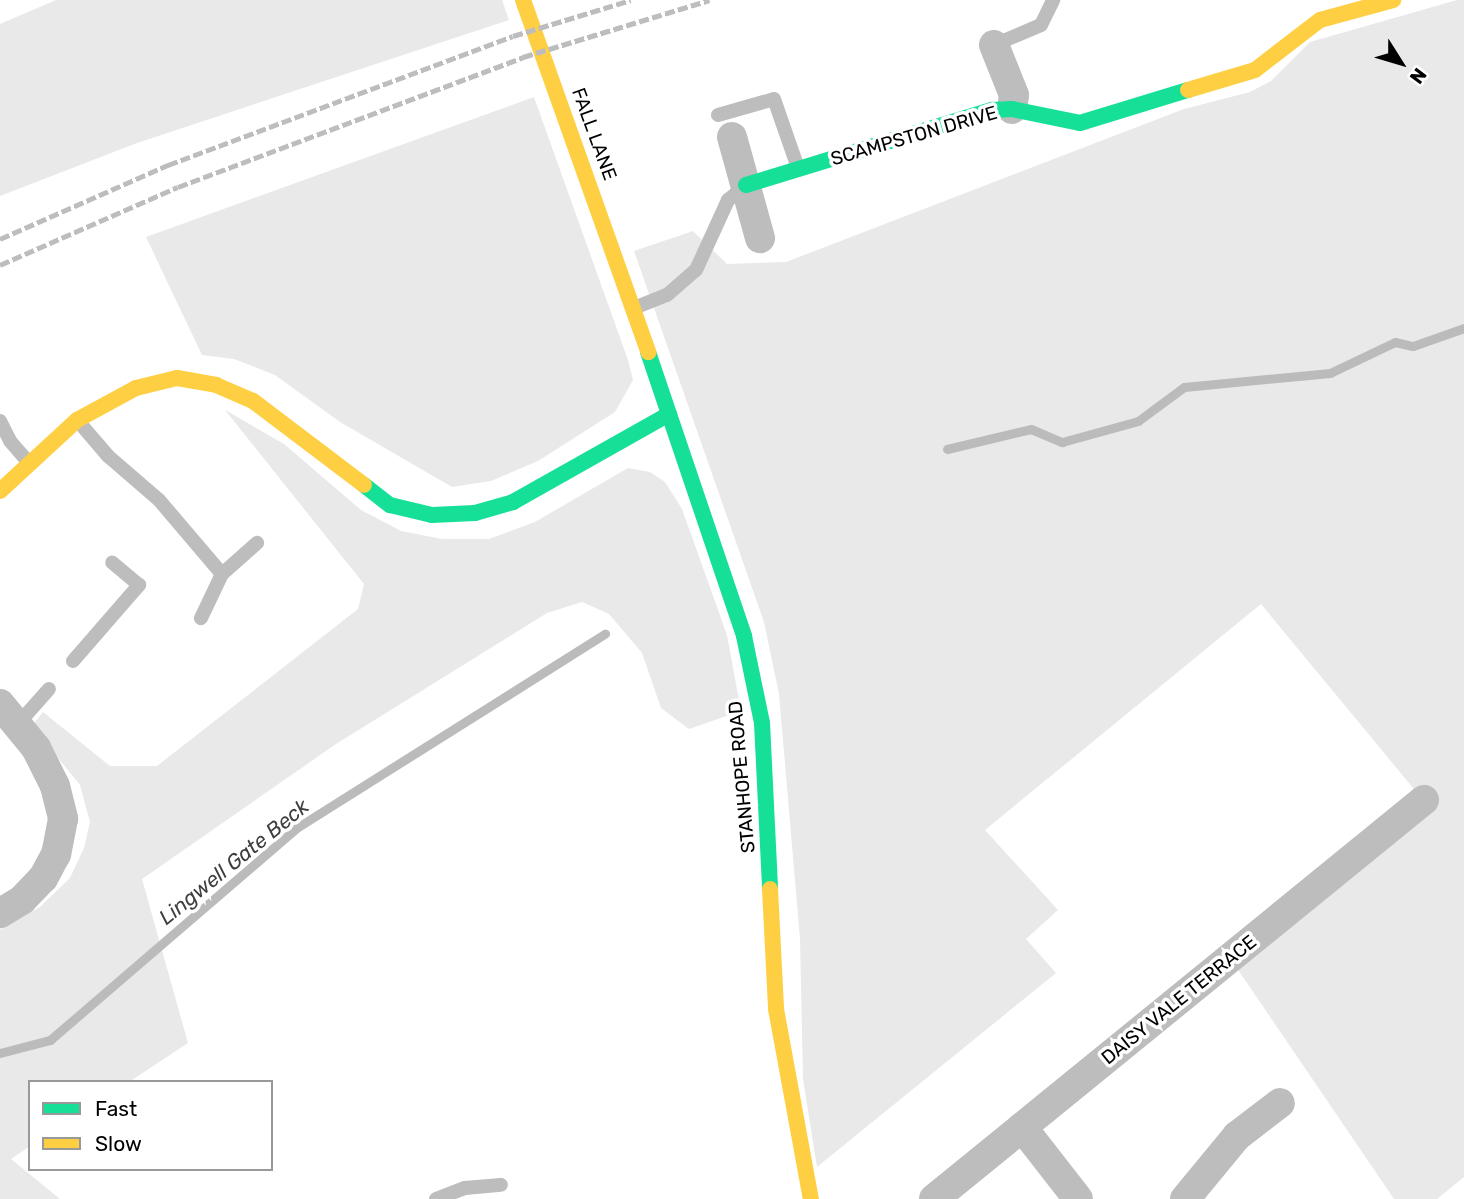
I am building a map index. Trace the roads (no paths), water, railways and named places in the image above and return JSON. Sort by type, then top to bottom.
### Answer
[{"type":"street","name":"FALL LANE","points":[[523,0],[625,283]]},
{"type":"street","name":"SCAMPSTON DRIVE","points":[[746,185],[992,110],[1012,109],[1080,122],[1255,70],[1320,20],[1393,0]]},
{"type":"street","points":[[994,45],[1014,95],[1012,109]]},
{"type":"street","points":[[725,126],[746,185],[760,238]]},
{"type":"street","name":"STANHOPE ROAD","points":[[625,283],[744,636],[762,723],[776,1009],[811,1199]]},
{"type":"street","points":[[0,491],[28,461],[77,420],[136,387],[177,378],[216,385],[253,401],[390,505],[432,515],[475,513],[513,502],[669,414]]},
{"type":"street","points":[[0,913],[43,878],[56,854],[63,819],[51,777],[36,748],[8,714]]},
{"type":"street","name":"DAISY VALE TERRACE","points":[[934,1199],[1424,800]]},
{"type":"street","points":[[1185,1199],[1237,1136],[1280,1103]]},
{"type":"street","points":[[1022,1127],[1078,1199]]},
{"type":"lane","points":[[994,45],[1041,25],[1053,0]]},
{"type":"lane","points":[[725,126],[774,99],[798,169]]},
{"type":"lane","points":[[634,308],[667,295],[696,270],[727,201],[746,185]]},
{"type":"lane","points":[[77,420],[108,456],[159,500],[222,574]]},
{"type":"lane","points":[[0,421],[10,441],[28,461]]},
{"type":"lane","points":[[201,618],[222,574],[257,543]]},
{"type":"lane","points":[[73,661],[139,585],[112,562]]},
{"type":"lane","points":[[8,714],[49,689]]},
{"type":"lane","points":[[436,1199],[465,1188],[502,1185]]},
{"type":"waterway","points":[[947,449],[1031,429],[1062,442],[1138,421],[1184,387],[1330,373],[1395,342],[1413,346],[1464,328]]},
{"type":"waterway","name":"Lingwell Gate Beck","points":[[0,1053],[50,1040],[298,827],[605,634]]},
{"type":"railway","points":[[0,239],[168,165],[513,36],[631,0]]},
{"type":"railway","points":[[0,265],[178,187],[523,57],[709,0]]}]
